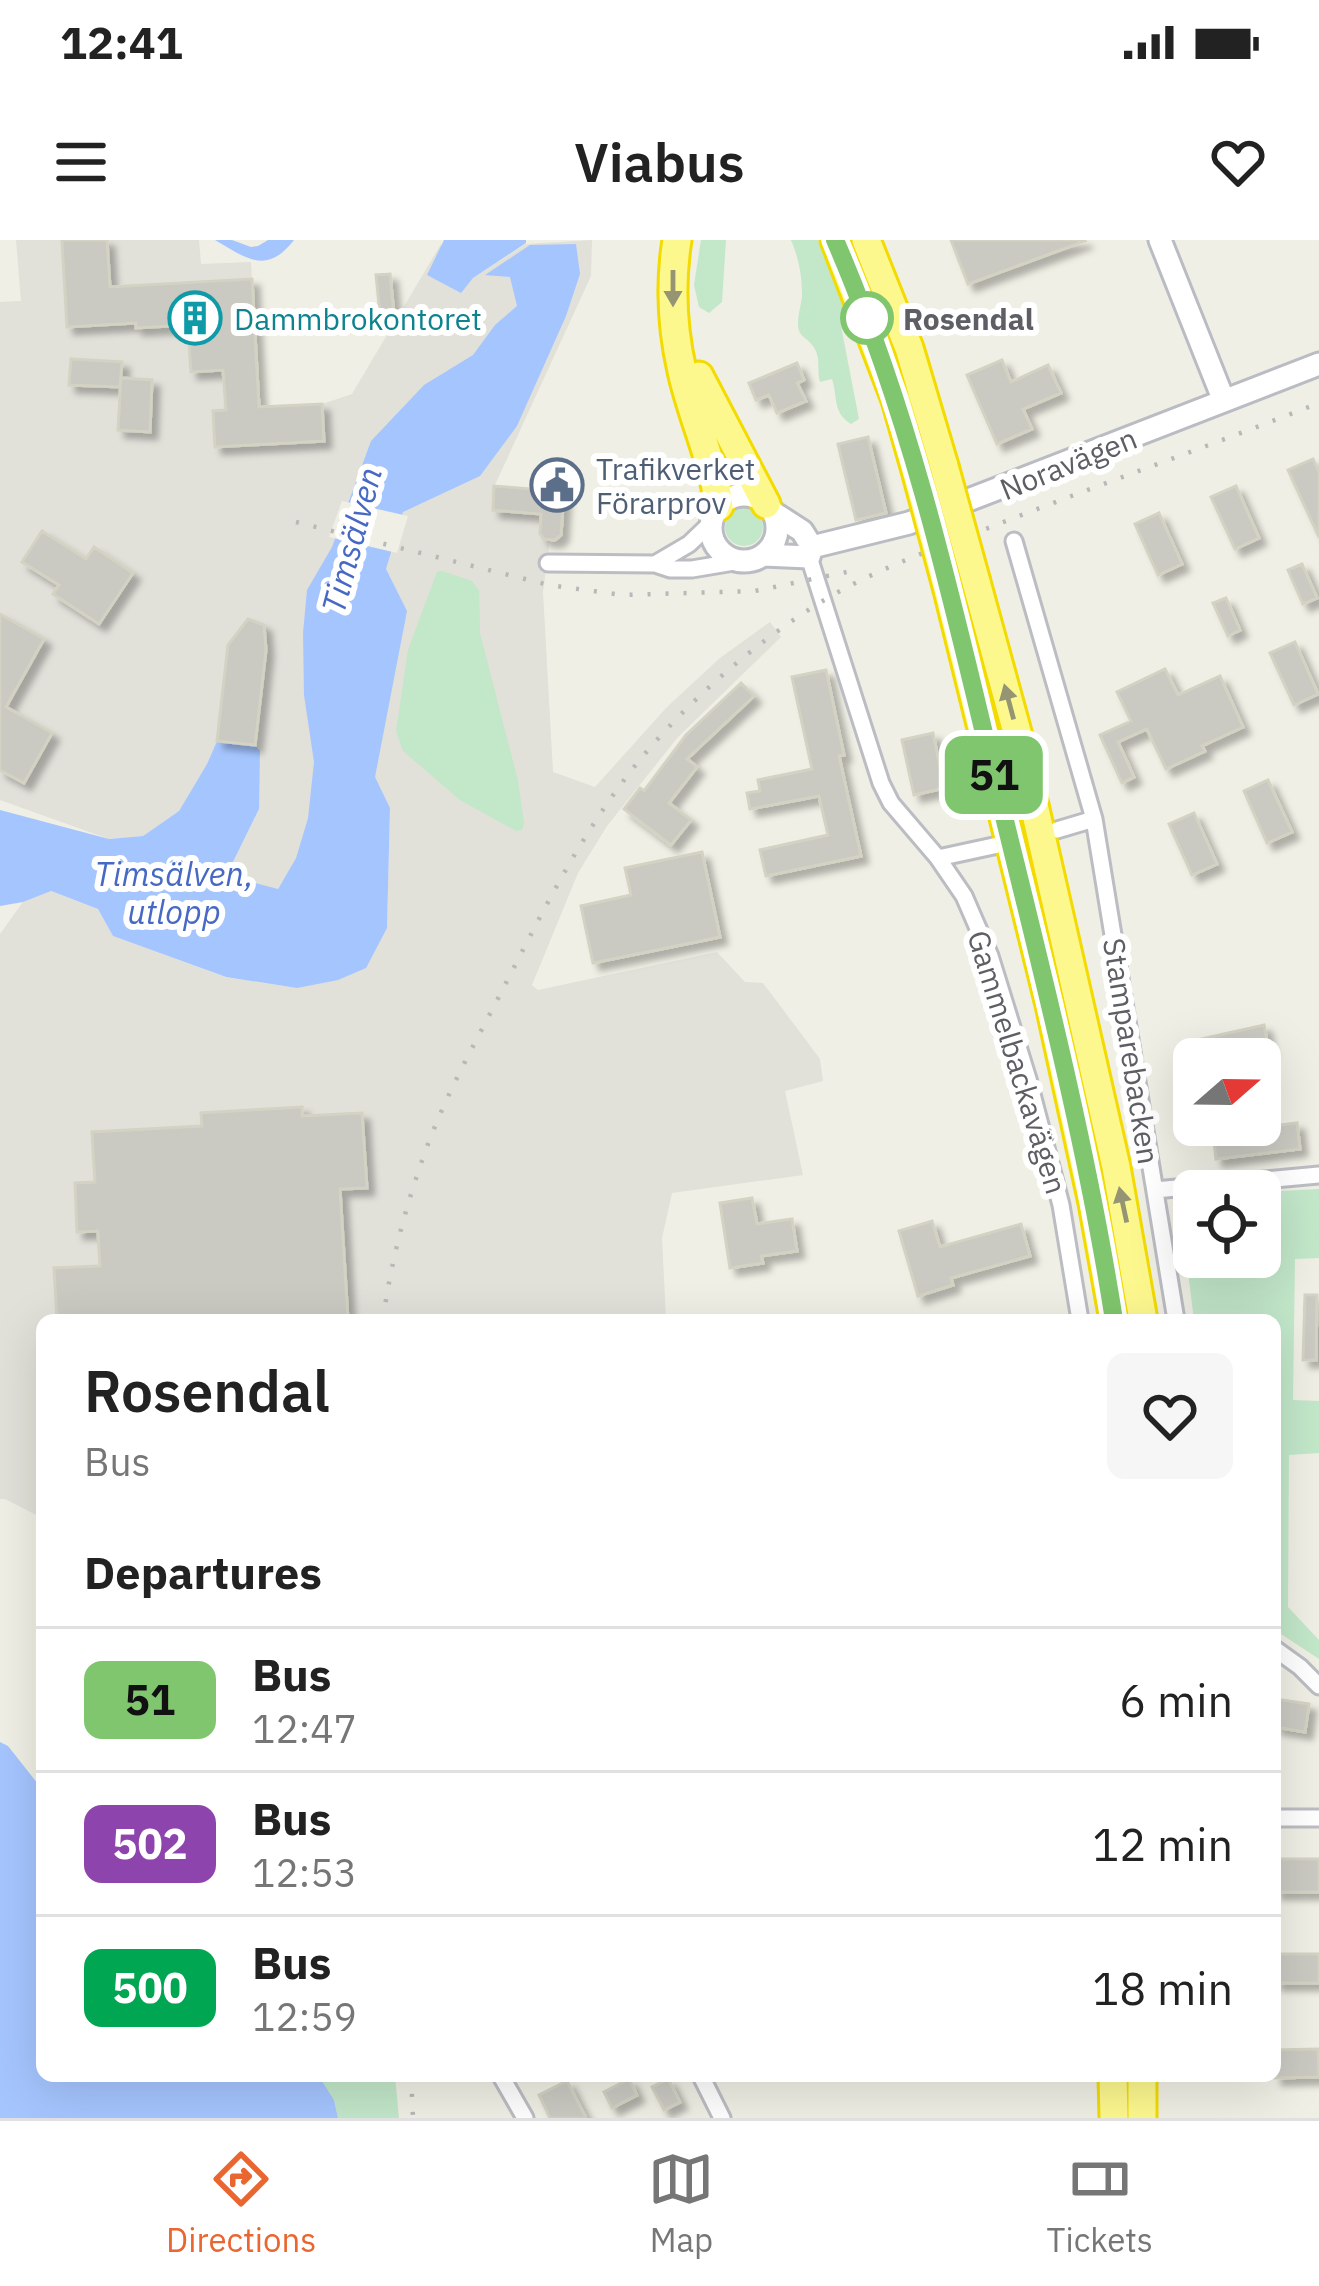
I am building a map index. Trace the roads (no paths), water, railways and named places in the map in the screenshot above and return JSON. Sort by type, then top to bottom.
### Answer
[{"type":"highway","points":[[677,240],[672,287],[677,335],[682,370],[713,465],[715,515]]},
{"type":"highway","points":[[835,240],[896,400],[976,582],[1020,743],[1129,1230],[1142,1314]]},
{"type":"highway","points":[[873,247],[909,348],[948,590],[1050,1005],[1113,1314]]},
{"type":"highway","points":[[677,335],[770,508]]},
{"type":"highway","points":[[1113,2082],[1114,2118]]},
{"type":"highway","points":[[1142,2082],[1142,2118]]},
{"type":"street","points":[[1160,240],[1224,401]]},
{"type":"street","name":"Noravägen","points":[[763,555],[810,552],[909,523],[1319,364]]},
{"type":"street","points":[[656,565],[688,544],[740,495],[751,496],[802,531],[810,552]]},
{"type":"street","points":[[548,563],[692,569],[752,560],[763,555],[776,536],[770,508]]},
{"type":"street","points":[[715,515],[716,545],[723,554],[740,561]]},
{"type":"street","name":"Stamparebacken","points":[[1014,541],[1094,819],[1175,1314]]},
{"type":"street","name":"Gammelbackavägen","points":[[810,552],[880,782],[891,803],[938,858],[979,926],[1028,1079],[1061,1204],[1079,1314]]},
{"type":"street","points":[[1058,830],[1094,819]]},
{"type":"street","points":[[938,858],[998,844]]},
{"type":"street","points":[[1155,1190],[1319,1175]]},
{"type":"street","points":[[1281,1653],[1319,1686]]},
{"type":"street","points":[[1281,1818],[1319,1818]]},
{"type":"street","points":[[504,2082],[525,2118]]},
{"type":"street","points":[[704,2082],[722,2118]]},
{"type":"water","points":[[215,240],[251,247],[268,240],[294,240],[275,257],[256,260]]},
{"type":"water","points":[[444,240],[526,243],[473,278],[461,293],[427,275]]},
{"type":"water","points":[[576,244],[580,274],[517,426],[480,476],[403,512],[386,569],[407,611],[375,777],[390,808],[387,928],[366,968],[338,980],[297,988],[226,977],[113,936],[98,909],[51,891],[0,906],[0,810],[109,839],[143,836],[179,811],[217,741],[255,745],[260,751],[259,809],[232,864],[243,880],[278,889],[296,858],[308,818],[314,762],[304,695],[307,590],[332,547],[371,441],[424,385],[473,355],[495,325],[517,306],[510,277],[485,275],[530,245]]},
{"type":"water","points":[[0,1742],[36,1781],[36,2082],[323,2082],[338,2118],[0,2118]]},
{"type":"railway","points":[[384,1314],[413,1187],[465,1061],[592,827],[632,769],[692,703],[776,632],[863,579],[1319,403]]},
{"type":"railway","points":[[296,522],[549,585],[622,595],[755,591],[861,569]]},
{"type":"railway","points":[[411,2082],[413,2118]]},
{"type":"place","name":"Dammbrokontoret","points":[[195,318]]},
{"type":"place","name":"Rosendal","points":[[867,318]]},
{"type":"place","name":"Trafikverket Förarprov","points":[[557,485]]},
{"type":"water label","name":"Timsälven","points":[[351,540]]},
{"type":"water label","name":"Timsälven, utlopp","points":[[174,892]]}]
